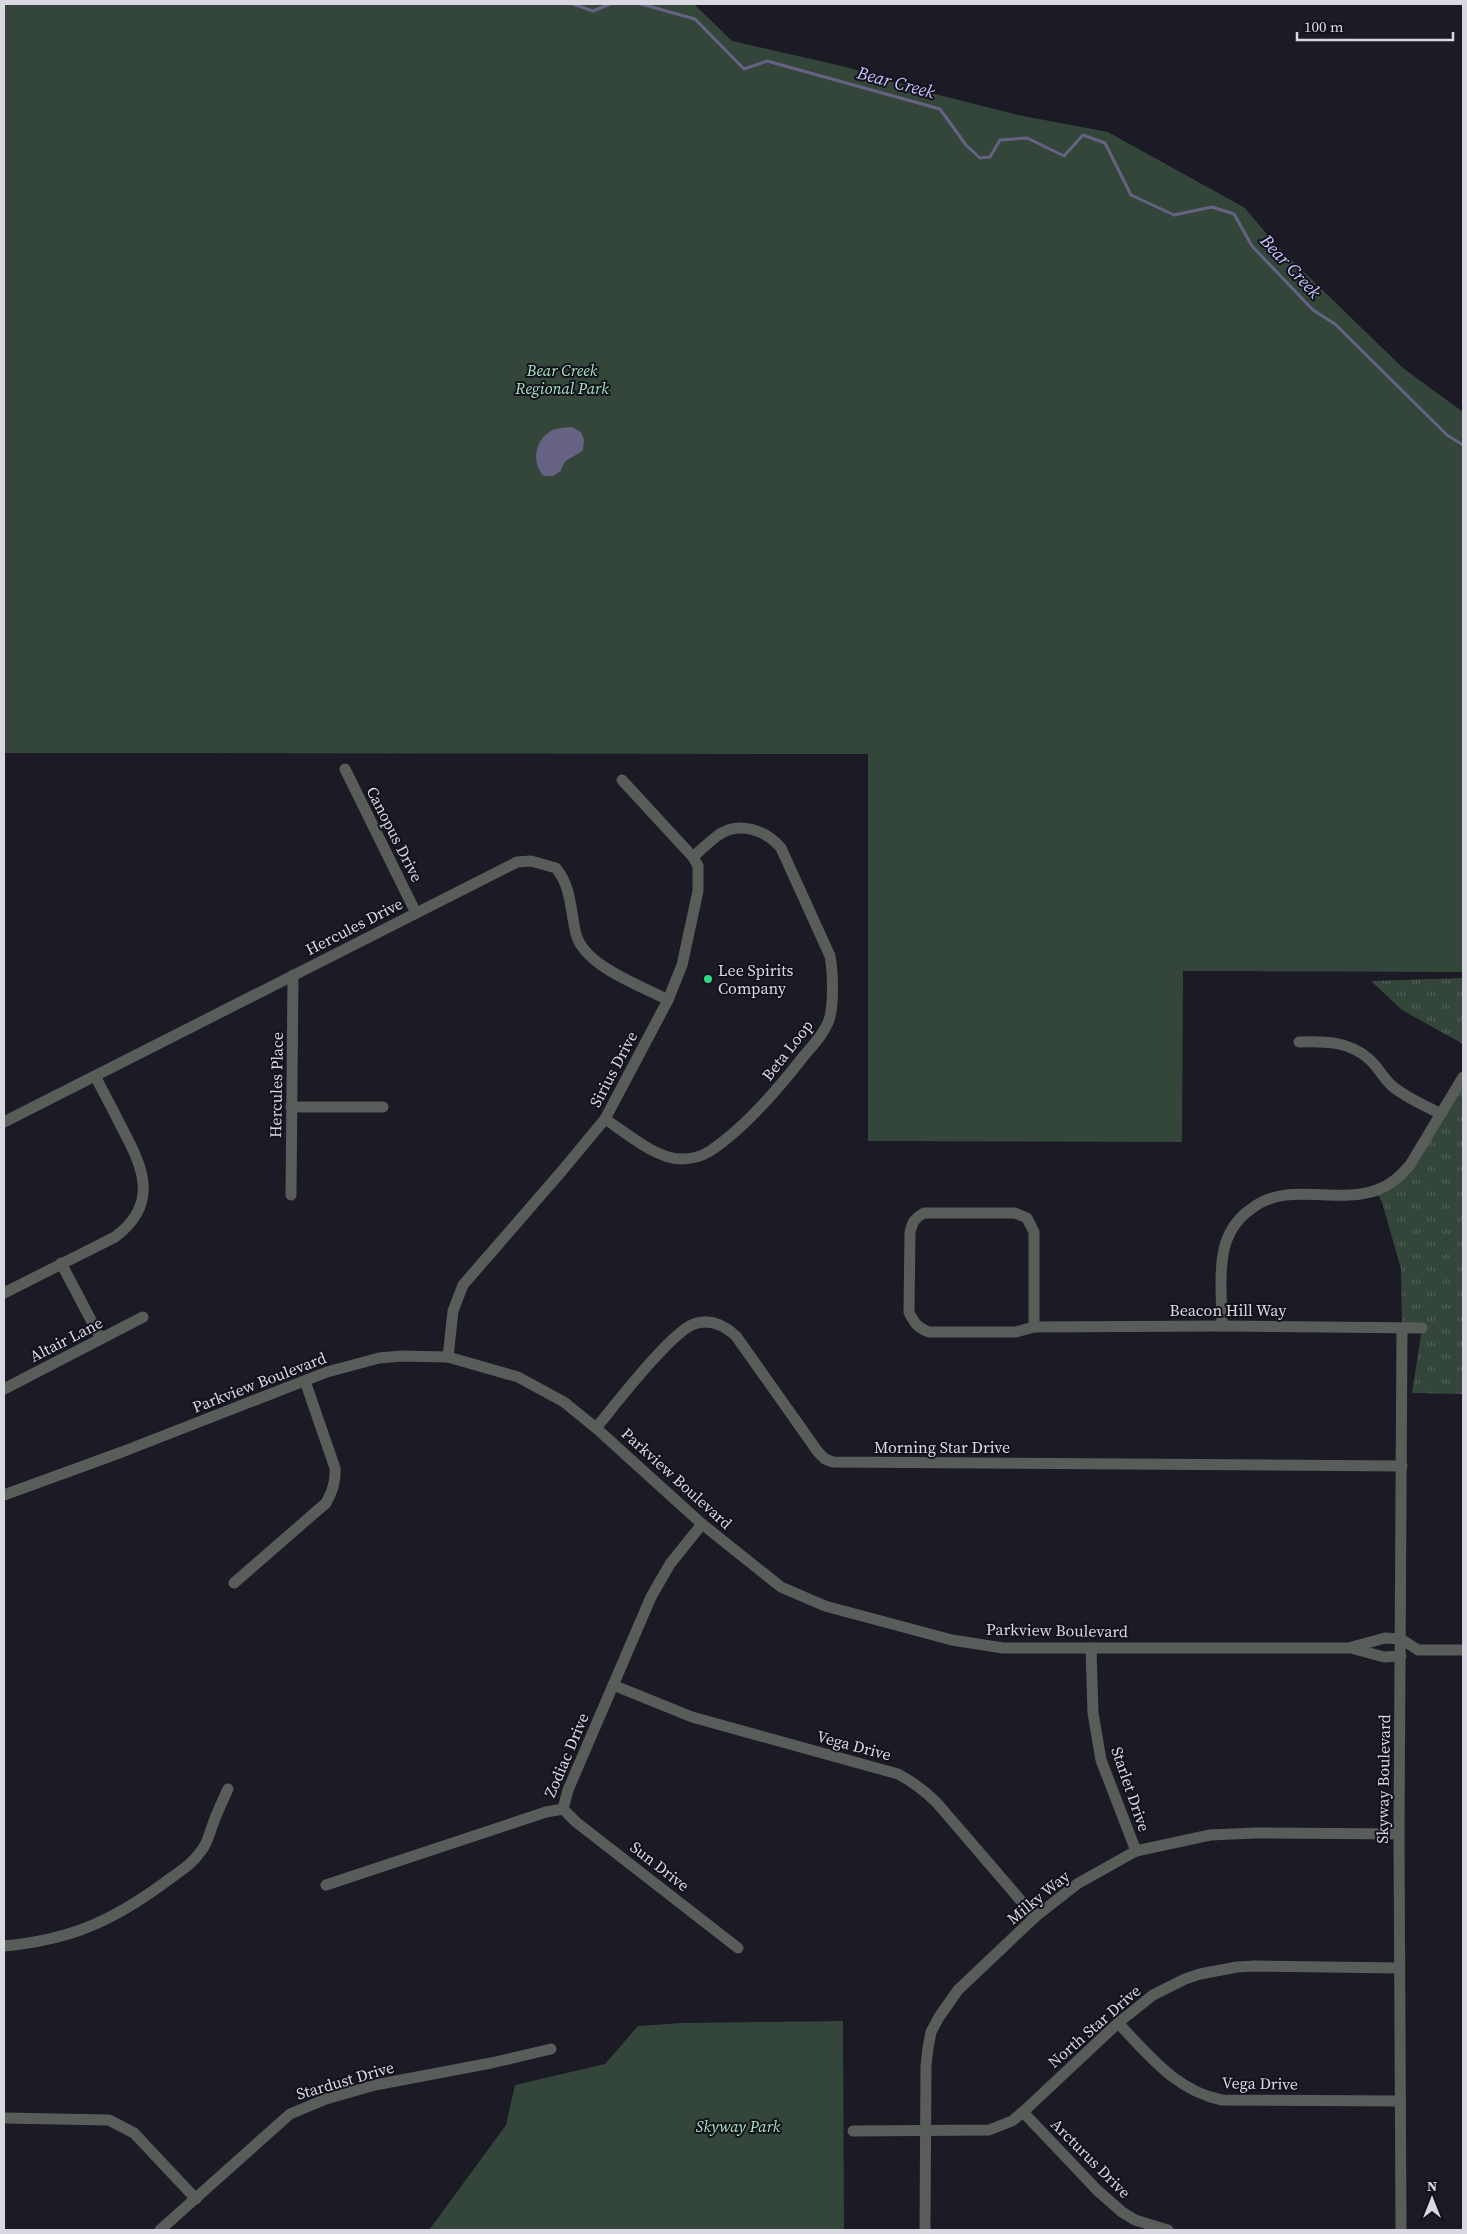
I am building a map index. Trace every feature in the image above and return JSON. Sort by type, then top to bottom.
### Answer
[{"type":"street","name":"Canopus Drive","points":[[345,769],[416,913]]},
{"type":"street","points":[[622,780],[693,857]]},
{"type":"street","name":"Beta Loop","points":[[605,1119],[658,1154],[678,1159],[700,1156],[710,1152],[747,1120],[776,1091],[823,1031],[829,1019],[832,966],[830,956],[781,848],[772,838],[761,832],[750,829],[729,830],[718,835],[693,857]]},
{"type":"street","name":"Sirius Drive","points":[[448,1357],[453,1311],[463,1285],[605,1119],[668,1000],[682,965],[698,891],[698,866],[693,857]]},
{"type":"street","name":"Hercules Drive","points":[[4,1122],[517,862],[531,861],[556,868],[564,877],[569,889],[576,935],[588,956],[668,1000]]},
{"type":"street","name":"Hercules Place","points":[[291,1195],[293,975]]},
{"type":"street","points":[[1299,1042],[1332,1042],[1359,1051],[1370,1059],[1389,1083],[1398,1090],[1442,1114]]},
{"type":"street","points":[[4,1293],[115,1237],[137,1215],[144,1188],[143,1173],[136,1154],[95,1076]]},
{"type":"street","points":[[1222,1326],[1223,1256],[1226,1242],[1234,1226],[1244,1214],[1269,1198],[1282,1194],[1361,1194],[1389,1185],[1402,1175],[1410,1165],[1463,1077]]},
{"type":"street","points":[[291,1107],[383,1107]]},
{"type":"street","name":"Beacon Hill Way","points":[[1034,1327],[1034,1232],[1027,1218],[1015,1213],[924,1213],[916,1218],[912,1223],[910,1233],[910,1312],[913,1322],[929,1332],[1016,1332],[1034,1327],[1422,1328]]},
{"type":"street","points":[[61,1263],[101,1339]]},
{"type":"street","name":"Altair Lane","points":[[4,1389],[143,1317]]},
{"type":"street","name":"Morning Star Drive","points":[[596,1428],[676,1335],[695,1324],[706,1322],[717,1323],[727,1327],[736,1336],[818,1452],[825,1459],[833,1462],[1402,1466]]},
{"type":"street","name":"Skyway Boulevard","points":[[1402,1328],[1399,1834],[1402,2230]]},
{"type":"street","name":"Parkview Boulevard","points":[[4,1495],[354,1364],[380,1358],[411,1356],[448,1357],[500,1370],[541,1388],[564,1402],[596,1428],[702,1524],[781,1587],[825,1606],[952,1640],[1003,1648],[1351,1648],[1384,1657],[1401,1656]]},
{"type":"street","points":[[234,1583],[326,1503],[332,1493],[336,1480],[335,1468],[305,1381]]},
{"type":"street","name":"Zodiac Drive","points":[[326,1885],[546,1812],[563,1809],[568,1790],[660,1582],[702,1524]]},
{"type":"street","name":"Parkview Boulevard","points":[[1351,1648],[1385,1638],[1401,1639]]},
{"type":"street","points":[[1401,1639],[1418,1650],[1463,1650]]},
{"type":"street","name":"Starlet Drive","points":[[1090,1648],[1093,1713],[1101,1760],[1136,1851]]},
{"type":"street","name":"Vega Drive","points":[[613,1685],[692,1717],[898,1774],[913,1782],[927,1792],[1035,1916]]},
{"type":"street","points":[[4,1946],[32,1943],[71,1934],[101,1922],[148,1894],[193,1862],[202,1851],[228,1789]]},
{"type":"street","name":"Sun Drive","points":[[563,1809],[576,1822],[738,1948]]},
{"type":"street","name":"Milky Way","points":[[925,2230],[926,2066],[931,2032],[939,2016],[958,1990],[1035,1916],[1077,1884],[1136,1851],[1219,1835],[1255,1833],[1399,1834]]},
{"type":"street","name":"North Star Drive","points":[[853,2131],[926,2132],[990,2130],[1012,2121],[1138,2005],[1185,1979],[1218,1970],[1255,1966],[1399,1968]]},
{"type":"street","name":"Vega Drive","points":[[1118,2023],[1165,2071],[1192,2091],[1206,2097],[1222,2100],[1400,2101]]},
{"type":"street","name":"Stardust Drive","points":[[160,2230],[290,2114],[326,2100],[375,2085],[491,2063],[551,2049]]},
{"type":"street","name":"Arcturus Drive","points":[[1023,2112],[1097,2190],[1122,2212],[1135,2220],[1168,2230]]},
{"type":"street","points":[[4,2118],[109,2120],[134,2133],[196,2199]]},
{"type":"green space","name":"Bear Creek Regional Park","points":[[4,4],[694,4],[732,41],[846,67],[935,94],[1018,115],[1108,132],[1245,208],[1276,245],[1403,368],[1463,412],[1463,972],[1183,971],[1182,1142],[868,1141],[868,754],[4,753]]},
{"type":"green space","points":[[1463,978],[1463,1044],[1402,1010],[1371,981]]},
{"type":"green space","points":[[1463,1079],[1463,1394],[1412,1393],[1422,1328],[1402,1328],[1401,1269],[1382,1202],[1376,1191],[1402,1175]]},
{"type":"green space","name":"Skyway Park","points":[[843,2021],[844,2230],[429,2230],[506,2125],[515,2085],[605,2064],[638,2026],[681,2023]]},
{"type":"shaded area","points":[[572,427],[581,432],[584,440],[583,450],[564,463],[561,471],[553,476],[544,476],[536,460],[537,448],[540,442],[543,437],[554,430]]},
{"type":"waterway","name":"Bear Creek","points":[[573,4],[593,11],[610,4]]},
{"type":"waterway","name":"Bear Creek","points":[[641,4],[695,19],[744,69],[767,61],[940,109],[966,145],[980,158],[990,157],[1000,140],[1027,138],[1064,156],[1083,135],[1105,143],[1131,195],[1174,215],[1212,207],[1234,214],[1252,246],[1313,310],[1335,324],[1447,435],[1463,445]]},
{"type":"place","name":"Lee Spirits Company","points":[[708,979]]}]
